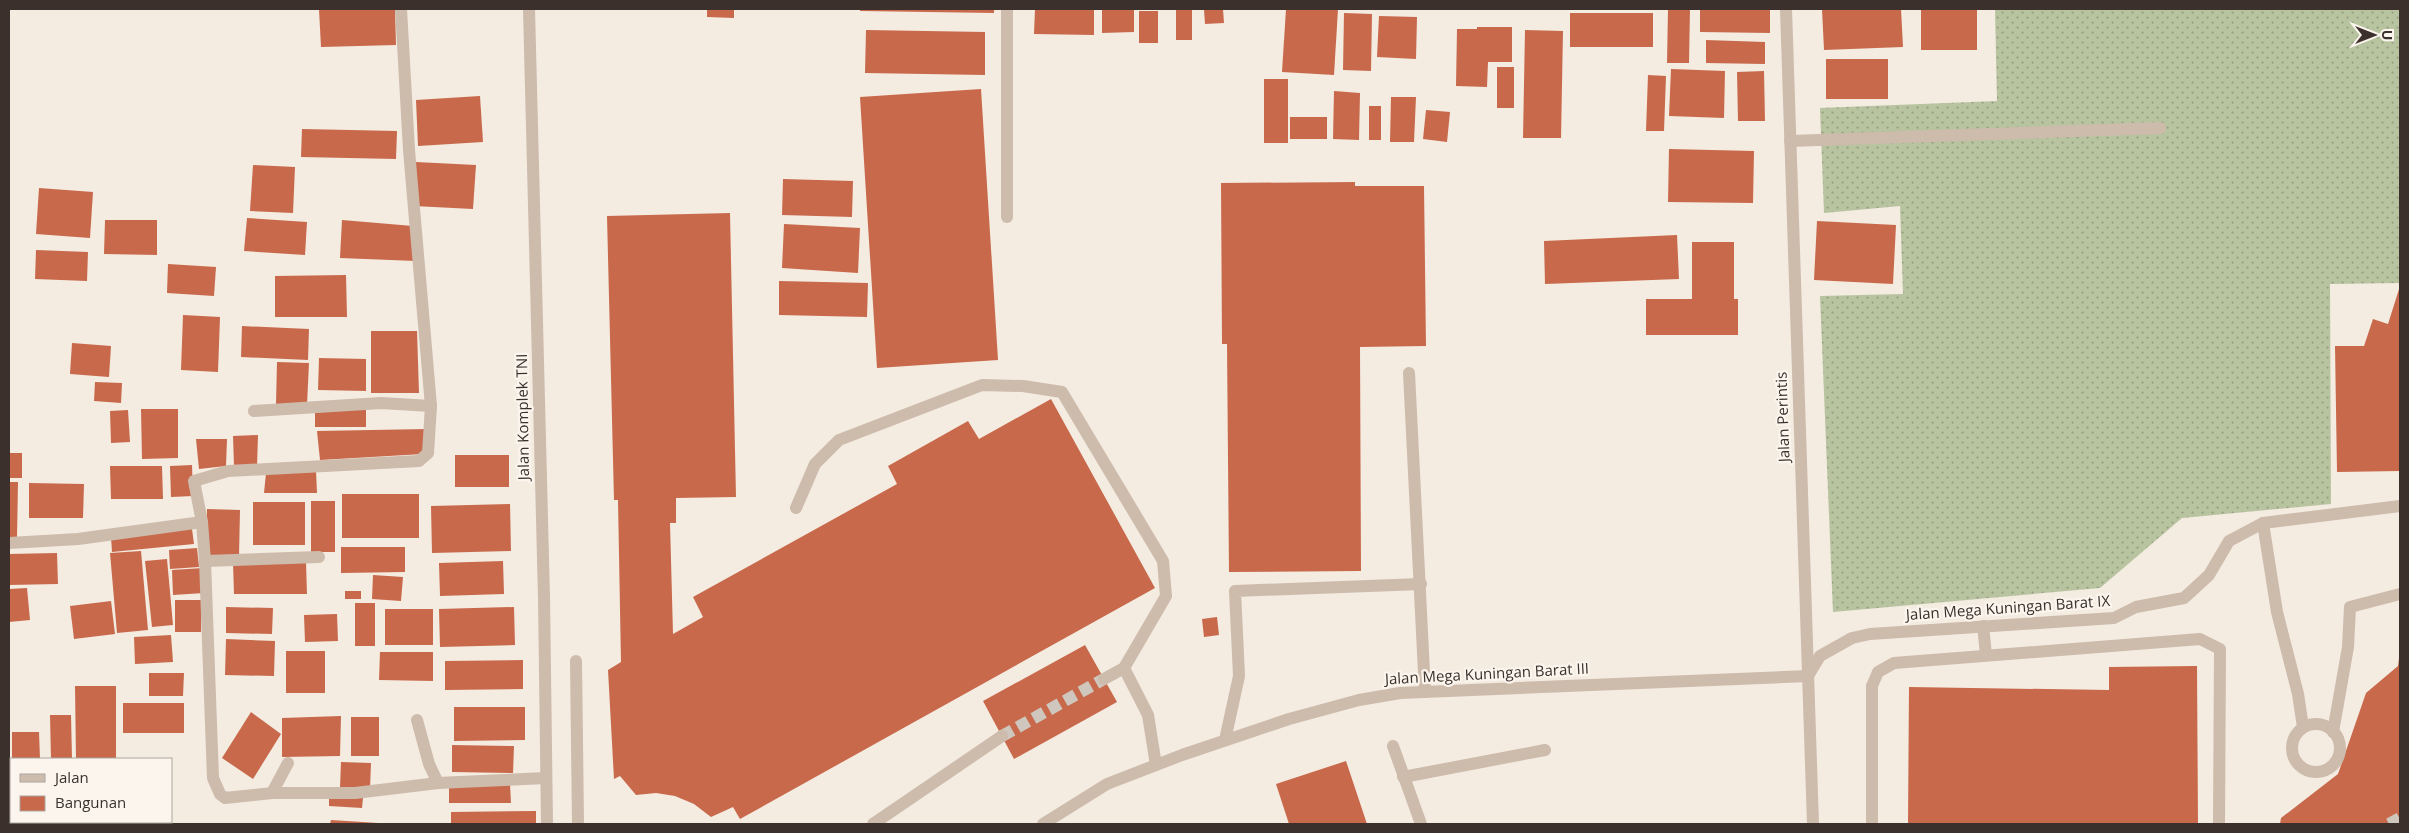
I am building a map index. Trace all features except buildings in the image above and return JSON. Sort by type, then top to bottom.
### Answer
[{"type":"street","points":[[401,9],[409,150],[431,406],[428,453],[419,461],[228,471],[194,480],[202,522],[205,561],[212,778],[220,794],[225,798],[272,793],[355,793],[438,784],[546,778]]},
{"type":"street","name":"Jalan Komplek TNI","points":[[529,9],[544,597],[547,824]]},
{"type":"street","points":[[1007,9],[1007,217]]},
{"type":"street","name":"Jalan Perintis","points":[[1786,9],[1813,824]]},
{"type":"street","points":[[1790,141],[2160,128]]},
{"type":"street","points":[[1409,373],[1425,692]]},
{"type":"street","points":[[796,508],[815,464],[838,440],[982,385],[1023,386],[1062,392],[1163,561],[1166,596],[1124,668],[1104,679]]},
{"type":"street","points":[[254,411],[381,403],[431,406]]},
{"type":"street","name":"Jalan Mega Kuningan Barat IX","points":[[1808,676],[1820,656],[1852,638],[1870,634],[2114,618],[2136,608],[2184,598],[2209,575],[2229,542],[2263,523],[2400,506]]},
{"type":"street","points":[[9,543],[78,539],[202,522]]},
{"type":"street","points":[[2263,523],[2277,612],[2298,694],[2304,727]]},
{"type":"street","points":[[205,561],[319,557]]},
{"type":"street","points":[[1225,740],[1239,676],[1235,592],[1421,584]]},
{"type":"street","points":[[2333,732],[2348,647],[2350,608],[2400,594]]},
{"type":"street","points":[[1983,626],[1986,656]]},
{"type":"street","points":[[1872,824],[1872,686],[1878,672],[1894,663],[2200,639],[2220,649],[2219,824]]},
{"type":"street","points":[[576,661],[578,824]]},
{"type":"street","points":[[1124,668],[1148,715],[1156,765]]},
{"type":"street","name":"Jalan Mega Kuningan Barat III","points":[[1043,824],[1107,784],[1225,740],[1359,700],[1400,693],[1808,676]]},
{"type":"street","points":[[2322,725],[2341,690]]},
{"type":"street","points":[[417,720],[427,756],[438,784]]},
{"type":"street","points":[[2322,725],[2333,732],[2340,746],[2335,761],[2330,767],[2316,772],[2301,768],[2293,754],[2294,739],[2304,727],[2322,725]]},
{"type":"street","points":[[873,824],[1002,736]]},
{"type":"street","points":[[1393,746],[1421,824]]},
{"type":"street","points":[[1403,777],[1545,750]]},
{"type":"street","points":[[272,793],[288,763]]},
{"type":"green space","points":[[1995,9],[2400,9],[2400,283],[2330,284],[2331,504],[2182,518],[2100,588],[1833,612],[1820,296],[1903,294],[1900,206],[1824,213],[1820,108],[1997,101]]},
{"type":"tunnel","points":[[1002,736],[1104,679]]},
{"type":"tunnel","points":[[2389,824],[2400,818]]}]
